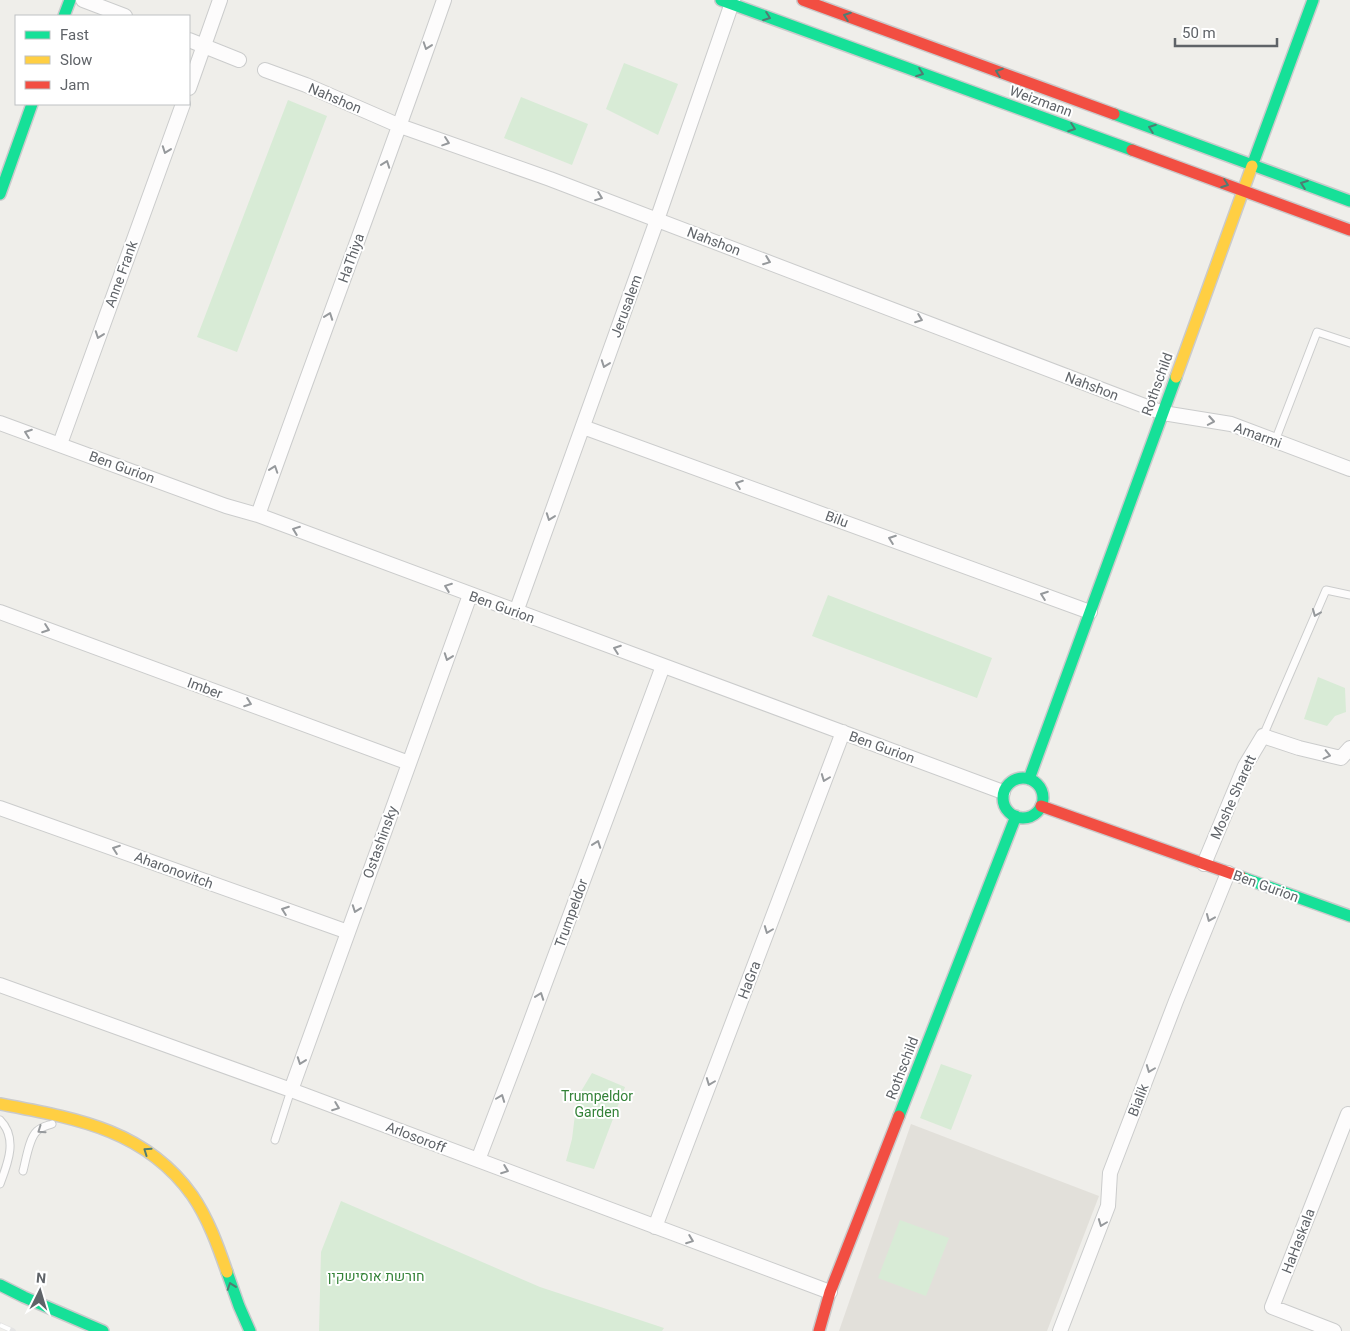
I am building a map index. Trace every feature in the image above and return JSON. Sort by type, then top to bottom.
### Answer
[{"type":"main road","points":[[64,15],[70,0]]},
{"type":"main road","name":"Weizmann","points":[[802,0],[1350,201]]},
{"type":"main road","name":"Rothschild","points":[[1030,779],[1313,0]]},
{"type":"main road","name":"Weizmann","points":[[729,1],[1350,230]]},
{"type":"main road","points":[[0,194],[32,105]]},
{"type":"main road","points":[[1018,778],[1030,779],[1038,784],[1042,790],[1041,806],[1034,814],[1026,817],[1016,816],[1008,812],[1002,800],[1005,787],[1011,781],[1018,778]]},
{"type":"main road","name":"Ben Gurion","points":[[1041,806],[1350,916]]},
{"type":"main road","name":"Rothschild","points":[[819,1331],[830,1292],[1016,816]]},
{"type":"main road","points":[[0,1104],[50,1113],[104,1128],[128,1138],[148,1150],[168,1167],[198,1205],[210,1227],[241,1314],[250,1331]]},
{"type":"main road","points":[[0,1284],[32,1301],[103,1331]]},
{"type":"street","points":[[83,0],[122,15]]},
{"type":"street","points":[[190,85],[220,0]]},
{"type":"street","name":"HaThiya","points":[[258,515],[444,0]]},
{"type":"street","name":"Jerusalem","points":[[516,612],[657,220],[729,1]]},
{"type":"street","points":[[190,40],[240,60]]},
{"type":"street","name":"Nahshon","points":[[265,70],[306,85],[400,126],[550,179],[1163,412]]},
{"type":"street","name":"Anne Frank","points":[[60,444],[183,105]]},
{"type":"street","name":"Amarmi","points":[[1163,412],[1231,424],[1350,469]]},
{"type":"street","name":"Ben Gurion","points":[[0,422],[226,506],[258,515],[1003,792]]},
{"type":"street","name":"Bilu","points":[[582,427],[1090,612]]},
{"type":"street","name":"Ostashinsky","points":[[290,1090],[470,595]]},
{"type":"street","name":"Imber","points":[[0,612],[410,763]]},
{"type":"street","name":"Trumpeldor","points":[[478,1160],[663,666]]},
{"type":"street","name":"HaGra","points":[[655,1227],[843,732]]},
{"type":"street","points":[[1263,736],[1299,748],[1341,758],[1350,748]]},
{"type":"street","name":"Moshe Sharett","points":[[1204,864],[1245,766],[1263,736]]},
{"type":"street","name":"Aharonovitch","points":[[0,808],[348,932]]},
{"type":"street","name":"Bialik","points":[[1060,1331],[1108,1206],[1110,1173],[1176,1001],[1228,873]]},
{"type":"street","name":"Arlosoroff","points":[[0,985],[290,1090],[830,1292]]},
{"type":"street","name":"HaHaskala","points":[[1334,1331],[1272,1307],[1348,1114]]},
{"type":"lane","points":[[1275,441],[1317,332],[1350,344]]},
{"type":"lane","points":[[1263,736],[1326,590],[1350,595]]},
{"type":"lane","points":[[275,1140],[290,1090]]},
{"type":"lane","points":[[0,1120],[7,1129],[11,1147],[0,1184]]},
{"type":"lane","points":[[23,1171],[33,1136],[37,1130],[54,1124],[85,1122]]},
{"type":"shaded area","points":[[911,1124],[1099,1196],[1047,1331],[839,1331]]},
{"type":"green space","points":[[624,63],[678,84],[658,135],[606,109]]},
{"type":"green space","points":[[521,97],[588,124],[572,165],[504,138]]},
{"type":"green space","points":[[288,100],[327,116],[237,352],[197,337]]},
{"type":"green space","points":[[828,595],[992,658],[977,698],[812,636]]},
{"type":"green space","points":[[1318,677],[1345,688],[1346,712],[1335,716],[1327,726],[1304,719]]},
{"type":"green space","points":[[941,1064],[972,1075],[951,1130],[920,1118]]},
{"type":"green space","name":"Trumpeldor Garden","points":[[592,1073],[625,1087],[594,1169],[566,1161],[572,1139],[577,1098]]},
{"type":"green space","name":"חורשת אוסישקין","points":[[341,1201],[540,1287],[664,1328],[662,1331],[319,1331],[321,1252]]},
{"type":"green space","points":[[900,1220],[949,1238],[926,1296],[878,1278]]},
{"type":"railway","points":[[0,1325],[13,1331]]},
{"type":"traffic: fast","points":[[64,15],[70,0]]},
{"type":"traffic: fast","points":[[721,0],[1132,150]]},
{"type":"traffic: fast","points":[[1252,166],[1313,0]]},
{"type":"traffic: fast","points":[[0,194],[32,105]]},
{"type":"traffic: fast","points":[[1114,114],[1350,201]]},
{"type":"traffic: fast","points":[[1029,779],[1176,377]]},
{"type":"traffic: fast","points":[[1019,778],[1027,778],[1034,781],[1040,787],[1043,798],[1040,809],[1034,815],[1027,818],[1019,818],[1012,815],[1006,809],[1003,802],[1003,794],[1006,787],[1012,781],[1019,778]]},
{"type":"traffic: fast","points":[[899,1116],[1016,816]]},
{"type":"traffic: fast","points":[[1241,877],[1350,916]]},
{"type":"traffic: fast","points":[[227,1272],[250,1331]]},
{"type":"traffic: fast","points":[[0,1285],[103,1331]]},
{"type":"traffic: slow","points":[[1176,377],[1252,166]]},
{"type":"traffic: slow","points":[[0,1104],[55,1115],[106,1130],[130,1141],[153,1155],[173,1173],[198,1204],[212,1232],[227,1272]]},
{"type":"traffic: jam","points":[[803,0],[1114,114]]},
{"type":"traffic: jam","points":[[1132,150],[1350,230]]},
{"type":"traffic: jam","points":[[1041,806],[1241,877]]},
{"type":"traffic: jam","points":[[819,1331],[830,1292],[899,1116]]}]
